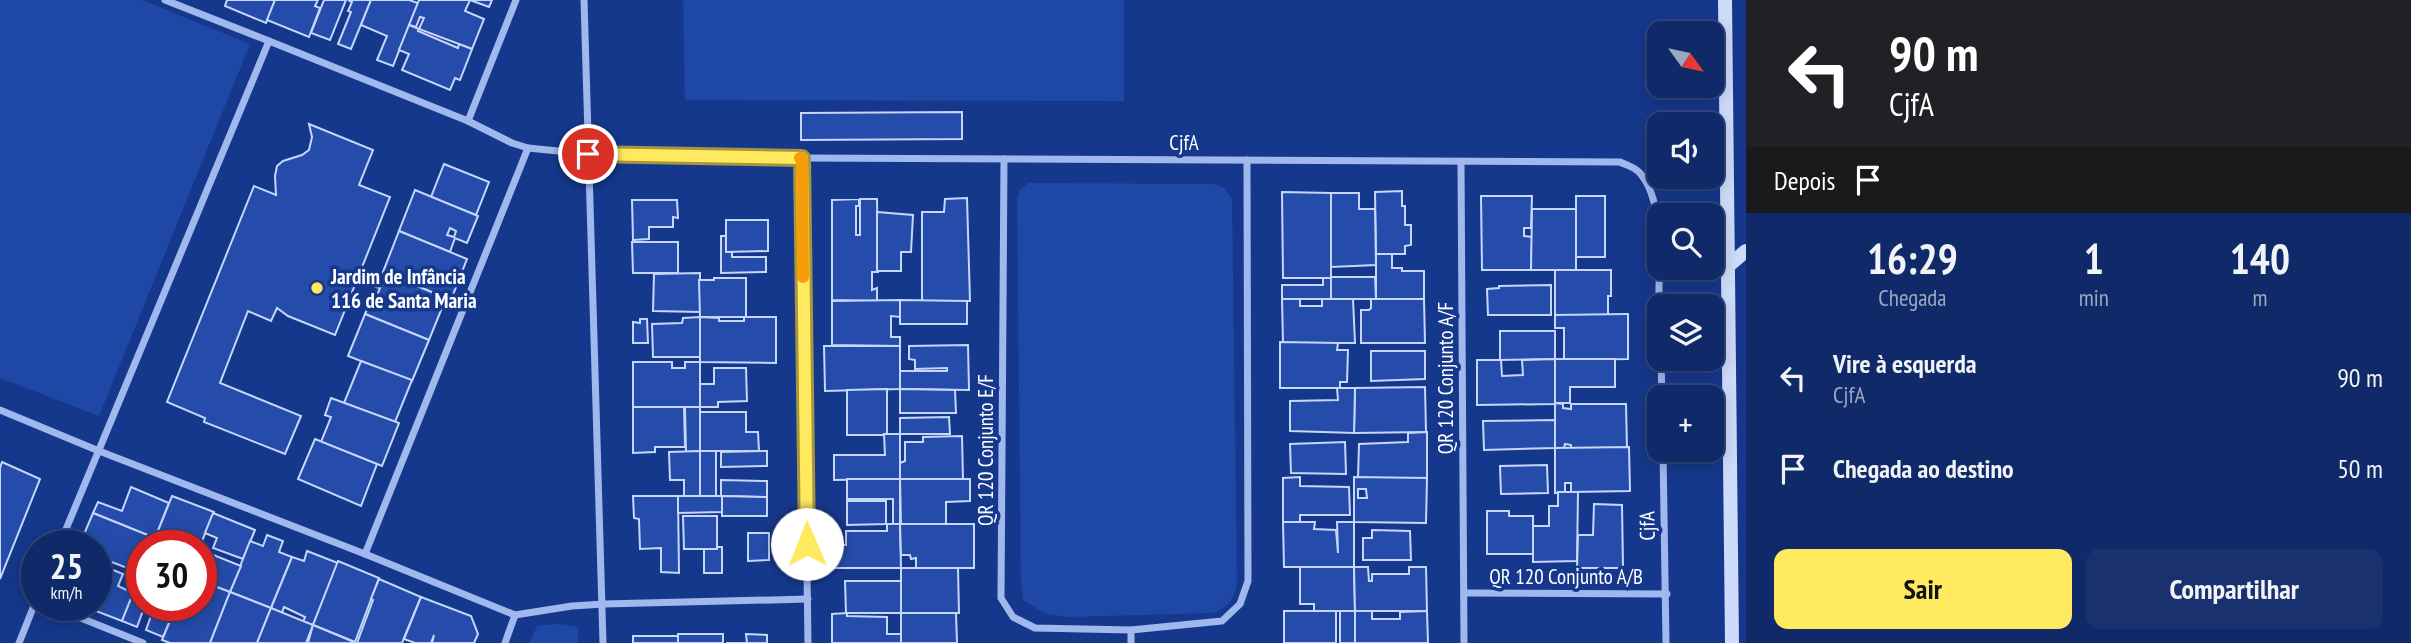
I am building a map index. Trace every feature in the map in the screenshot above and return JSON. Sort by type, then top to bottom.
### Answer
[{"type":"street","name":"CjfA","points":[[166,0],[468,121],[528,148],[588,154],[802,158],[1620,162],[1637,170],[1651,190],[1657,211],[1659,294]]},
{"type":"street","points":[[468,121],[516,0]]},
{"type":"street","points":[[584,0],[604,604],[603,643]]},
{"type":"street","points":[[1725,0],[1732,643]]},
{"type":"street","points":[[66,530],[269,41]]},
{"type":"street","points":[[365,554],[528,148]]},
{"type":"street","points":[[802,158],[808,643]]},
{"type":"street","name":"QR 120 Conjunto E/F","points":[[1004,159],[1002,598],[1013,617],[1035,628],[1132,630],[1222,621],[1240,604],[1248,582],[1247,160]]},
{"type":"street","name":"QR 120 Conjunto A/F","points":[[1461,163],[1464,643]]},
{"type":"street","points":[[1728,265],[1746,251]]},
{"type":"street","points":[[0,410],[515,615],[604,604],[808,599]]},
{"type":"street","name":"CjfA","points":[[1663,462],[1667,643]]},
{"type":"street","name":"QR 120 Conjunto A/B","points":[[1464,593],[1667,594]]},
{"type":"street","points":[[505,643],[515,615]]},
{"type":"street","points":[[19,643],[28,621]]},
{"type":"street","points":[[88,621],[143,643]]},
{"type":"street","points":[[1131,643],[1132,630]]},
{"type":"shaded area","points":[[0,0],[142,0],[250,44],[99,416],[0,378]]},
{"type":"shaded area","points":[[683,0],[1124,0],[1124,101],[685,100]]},
{"type":"shaded area","points":[[1028,183],[1214,184],[1224,188],[1232,199],[1237,579],[1231,600],[1213,613],[1067,617],[1046,614],[1023,600],[1017,199],[1020,190]]},
{"type":"shaded area","points":[[558,624],[578,627],[578,643],[530,643],[537,626]]},
{"type":"building","points":[[227,0],[275,0],[266,23],[225,6]]},
{"type":"building","points":[[275,0],[318,0],[315,6],[320,8],[309,37],[267,20]]},
{"type":"building","points":[[324,0],[346,0],[330,40],[311,33]]},
{"type":"building","points":[[348,0],[371,0],[351,49],[338,44],[351,12],[348,11],[352,2]]},
{"type":"building","points":[[371,0],[409,0],[418,3],[393,66],[377,60],[387,36],[361,25]]},
{"type":"building","points":[[419,0],[470,0],[465,11],[484,19],[472,49],[419,29],[424,18],[420,17],[416,27],[409,25]]},
{"type":"building","points":[[470,0],[492,0],[489,7]]},
{"type":"building","points":[[409,25],[458,48],[459,44],[472,49],[460,80],[455,78],[450,90],[402,70],[409,54],[399,50]]},
{"type":"building","points":[[962,112],[962,139],[801,140],[801,113]]},
{"type":"building","points":[[309,124],[373,150],[359,185],[390,197],[335,335],[288,316],[277,308],[271,321],[248,311],[220,383],[301,416],[285,454],[204,422],[205,418],[167,402],[254,186],[276,195],[277,166],[309,150],[312,137]]},
{"type":"building","points":[[444,164],[489,182],[476,215],[431,197]]},
{"type":"building","points":[[415,190],[478,216],[467,243],[455,238],[450,252],[399,231]],"holes":[[[450,228],[456,231],[454,237],[447,235]]]},
{"type":"building","points":[[1402,191],[1405,225],[1411,225],[1411,245],[1405,246],[1405,254],[1376,254],[1375,192]]},
{"type":"building","points":[[1282,192],[1331,193],[1331,278],[1283,278]]},
{"type":"building","points":[[1331,193],[1359,193],[1359,209],[1375,209],[1376,265],[1331,267]]},
{"type":"building","points":[[1481,196],[1532,196],[1531,228],[1524,228],[1524,236],[1532,237],[1531,270],[1482,270]]},
{"type":"building","points":[[1576,196],[1605,196],[1605,257],[1576,257]]},
{"type":"building","points":[[967,198],[970,301],[922,301],[922,212],[944,212],[945,199]]},
{"type":"building","points":[[859,199],[859,206],[856,206],[856,235],[860,235],[860,199],[877,199],[878,272],[872,272],[872,290],[877,288],[877,301],[832,300],[832,200]]},
{"type":"building","points":[[632,200],[677,200],[678,218],[673,217],[673,227],[649,227],[649,239],[633,240]]},
{"type":"building","points":[[1532,209],[1576,209],[1576,270],[1531,270]]},
{"type":"building","points":[[877,212],[913,215],[911,252],[901,252],[901,271],[877,271]]},
{"type":"building","points":[[726,220],[768,220],[768,251],[726,252]]},
{"type":"building","points":[[399,231],[467,259],[451,300],[383,272]]},
{"type":"building","points":[[721,236],[726,236],[726,252],[732,252],[732,257],[766,257],[766,272],[721,273]]},
{"type":"building","points":[[632,242],[678,242],[678,273],[633,273]]},
{"type":"building","points":[[1376,254],[1392,254],[1392,268],[1424,271],[1424,299],[1376,299]]},
{"type":"building","points":[[1555,270],[1611,270],[1608,315],[1555,315]]},
{"type":"building","points":[[383,272],[446,298],[429,340],[365,314],[369,305],[372,307],[380,288],[376,287]]},
{"type":"building","points":[[700,273],[700,312],[653,311],[654,274]]},
{"type":"building","points":[[1331,277],[1375,277],[1376,299],[1331,299]]},
{"type":"building","points":[[746,278],[746,317],[700,317],[699,280]]},
{"type":"building","points":[[1323,278],[1331,278],[1331,299],[1282,299],[1282,285],[1323,285]]},
{"type":"building","points":[[1551,285],[1551,315],[1488,315],[1487,289],[1499,286]]},
{"type":"building","points":[[1282,299],[1300,299],[1300,306],[1322,306],[1322,299],[1353,299],[1355,343],[1283,343]]},
{"type":"building","points":[[1371,299],[1424,299],[1425,343],[1361,343],[1361,310],[1371,308]]},
{"type":"building","points":[[900,300],[900,317],[891,316],[891,337],[900,337],[900,346],[832,345],[832,301]]},
{"type":"building","points":[[900,300],[967,301],[967,324],[900,324]]},
{"type":"building","points":[[365,314],[429,340],[412,381],[348,356]]},
{"type":"building","points":[[1628,314],[1628,359],[1564,360],[1564,328],[1555,328],[1555,315]]},
{"type":"building","points":[[700,317],[719,318],[719,321],[744,321],[744,317],[776,317],[776,363],[700,362]]},
{"type":"building","points":[[700,317],[700,357],[653,357],[652,324],[682,323],[683,318]]},
{"type":"building","points":[[640,319],[647,319],[648,343],[633,343],[633,322],[640,323]]},
{"type":"building","points":[[1500,331],[1555,331],[1555,359],[1500,360]]},
{"type":"building","points":[[1280,342],[1338,343],[1337,350],[1348,350],[1347,382],[1340,382],[1340,388],[1280,388]]},
{"type":"building","points":[[968,345],[969,390],[900,389],[900,371],[947,371],[947,368],[915,369],[915,360],[909,359],[909,346]]},
{"type":"building","points":[[824,346],[900,346],[900,389],[825,391]]},
{"type":"building","points":[[1371,351],[1425,351],[1425,379],[1371,381]]},
{"type":"building","points":[[1555,359],[1555,404],[1477,405],[1477,360],[1501,360],[1502,376],[1523,375],[1522,360]]},
{"type":"building","points":[[1555,359],[1615,359],[1615,387],[1570,387],[1570,403],[1555,403]]},
{"type":"building","points":[[361,361],[412,380],[395,422],[344,403]]},
{"type":"building","points":[[633,362],[672,362],[672,368],[685,368],[685,362],[700,362],[700,407],[633,407]]},
{"type":"building","points":[[714,368],[746,368],[747,401],[718,402],[718,407],[700,407],[700,384],[714,384]]},
{"type":"building","points":[[1425,387],[1426,432],[1354,433],[1355,388]]},
{"type":"building","points":[[1337,388],[1355,388],[1354,433],[1290,431],[1290,401],[1338,400]]},
{"type":"building","points":[[887,389],[887,435],[847,435],[847,390]]},
{"type":"building","points":[[900,389],[955,390],[956,413],[900,413]]},
{"type":"building","points":[[331,398],[399,423],[382,466],[321,442],[331,417],[325,415]]},
{"type":"building","points":[[1555,403],[1571,409],[1571,404],[1626,404],[1627,448],[1571,448],[1571,445],[1565,444],[1564,448],[1555,448]]},
{"type":"building","points":[[633,407],[684,407],[685,447],[655,447],[655,452],[633,453]]},
{"type":"building","points":[[685,407],[700,407],[700,451],[686,452]]},
{"type":"building","points":[[700,412],[746,412],[746,432],[758,432],[759,451],[700,451]]},
{"type":"building","points":[[949,417],[950,434],[900,434],[900,418]]},
{"type":"building","points":[[1555,420],[1555,448],[1484,450],[1483,421]]},
{"type":"building","points":[[1427,432],[1427,478],[1358,478],[1359,444],[1408,442],[1408,433]]},
{"type":"building","points":[[884,434],[900,434],[900,479],[834,480],[834,455],[885,455]]},
{"type":"building","points":[[962,436],[963,479],[900,479],[900,463],[905,461],[905,442],[923,442],[923,437]]},
{"type":"building","points":[[315,439],[377,464],[361,506],[298,479]]},
{"type":"building","points":[[1345,442],[1346,474],[1291,473],[1290,444]]},
{"type":"building","points":[[1629,447],[1630,491],[1571,492],[1571,483],[1565,483],[1565,493],[1555,493],[1555,448]]},
{"type":"building","points":[[700,451],[700,497],[684,497],[684,480],[670,480],[669,452]]},
{"type":"building","points":[[700,451],[716,451],[716,496],[700,497]]},
{"type":"building","points":[[767,451],[767,466],[721,467],[721,452]]},
{"type":"building","points":[[2,462],[40,479],[0,579],[0,468]]},
{"type":"building","points":[[1547,465],[1548,493],[1501,494],[1500,466]]},
{"type":"building","points":[[1300,477],[1300,486],[1349,487],[1350,515],[1300,515],[1300,522],[1283,522],[1283,478]]},
{"type":"building","points":[[1354,477],[1427,478],[1426,523],[1354,522]],"holes":[[[1358,489],[1366,489],[1367,498],[1358,498]]]},
{"type":"building","points":[[847,479],[900,479],[900,524],[893,524],[893,499],[847,499]]},
{"type":"building","points":[[900,479],[970,479],[970,501],[946,502],[946,524],[901,524]]},
{"type":"building","points":[[721,480],[767,481],[767,497],[721,496]]},
{"type":"building","points":[[131,487],[169,503],[158,530],[135,530],[93,513],[98,502],[122,511]]},
{"type":"building","points":[[1558,492],[1578,492],[1577,561],[1533,562],[1533,526],[1549,526],[1549,506],[1558,506]]},
{"type":"building","points":[[172,496],[214,512],[207,530],[158,530]]},
{"type":"building","points":[[633,496],[678,496],[679,573],[661,572],[661,548],[640,549],[639,519],[634,518]]},
{"type":"building","points":[[678,496],[722,496],[722,512],[678,513]]},
{"type":"building","points":[[722,496],[767,497],[767,516],[722,516]]},
{"type":"building","points":[[847,501],[886,501],[886,524],[847,525]]},
{"type":"building","points":[[1594,504],[1622,505],[1623,568],[1577,568],[1578,535],[1593,535]]},
{"type":"building","points":[[1487,511],[1509,511],[1509,516],[1533,516],[1533,554],[1487,554]]},
{"type":"building","points":[[93,513],[135,530],[126,530],[126,567],[112,562],[112,530],[86,530]]},
{"type":"building","points":[[213,513],[255,530],[243,559],[217,549],[217,530],[206,530]]},
{"type":"building","points":[[683,516],[717,516],[717,549],[684,549]]},
{"type":"building","points":[[1283,522],[1315,522],[1314,529],[1336,530],[1338,553],[1337,522],[1354,522],[1354,567],[1284,567]]},
{"type":"building","points":[[887,524],[900,524],[901,568],[835,568],[834,545],[846,545],[846,531],[887,531]]},
{"type":"building","points":[[900,524],[974,524],[974,568],[916,568],[916,558],[901,555]]},
{"type":"building","points":[[1372,530],[1410,531],[1411,560],[1363,560],[1363,538],[1372,538]]},
{"type":"building","points":[[748,533],[769,533],[769,560],[748,561]]},
{"type":"building","points":[[267,535],[283,541],[279,552],[292,557],[271,608],[230,592],[250,541],[263,546]]},
{"type":"building","points":[[722,547],[722,573],[704,573],[704,549]]},
{"type":"building","points":[[307,551],[338,563],[313,625],[303,622],[305,617],[284,607],[282,613],[271,608],[292,557],[304,561]]},
{"type":"building","points":[[217,556],[241,566],[230,592],[217,587]]},
{"type":"building","points":[[338,561],[379,578],[355,642],[313,625]]},
{"type":"building","points":[[1300,567],[1354,567],[1355,611],[1314,611],[1314,604],[1300,604]]},
{"type":"building","points":[[1354,567],[1368,567],[1369,581],[1372,581],[1372,574],[1409,574],[1409,567],[1426,567],[1427,611],[1355,611]]},
{"type":"building","points":[[901,568],[958,568],[959,613],[901,613]]},
{"type":"building","points":[[112,570],[123,574],[118,586],[126,590],[126,611],[122,621],[112,617]]},
{"type":"building","points":[[379,579],[421,597],[402,643],[357,643]]},
{"type":"building","points":[[845,581],[901,581],[901,613],[846,613]]},
{"type":"building","points":[[217,587],[230,592],[210,643],[170,643],[162,640],[170,621],[217,621]]},
{"type":"building","points":[[230,592],[271,608],[257,643],[210,643]]},
{"type":"building","points":[[421,597],[471,616],[478,634],[474,643],[432,643],[434,635],[431,643],[415,643],[404,639]]},
{"type":"building","points":[[271,608],[313,625],[306,643],[257,643]]},
{"type":"building","points":[[126,611],[126,621],[139,621],[137,627],[122,621]]},
{"type":"building","points":[[1284,611],[1336,611],[1336,643],[1284,643]]},
{"type":"building","points":[[1340,611],[1355,611],[1355,643],[1340,643]]},
{"type":"building","points":[[1355,611],[1372,611],[1372,619],[1400,619],[1400,612],[1427,611],[1428,643],[1355,643]]},
{"type":"building","points":[[847,613],[847,616],[887,617],[887,634],[902,634],[901,643],[832,643],[832,614]]},
{"type":"building","points":[[901,613],[956,613],[957,643],[901,643]]},
{"type":"building","points":[[149,621],[170,621],[163,637],[146,630]]},
{"type":"building","points":[[313,625],[354,642],[354,643],[308,643]]},
{"type":"building","points":[[678,634],[723,634],[723,643],[678,643]]},
{"type":"building","points":[[746,634],[767,635],[767,643],[747,643]]},
{"type":"building","points":[[633,636],[678,636],[678,643],[633,643]]},
{"type":"slow traffic","points":[[800,158],[803,277]]},
{"type":"place","name":"Jardim de Infância 116 de Santa Maria","points":[[317,288]]},
{"type":"route","points":[[588,154],[802,158],[807,544]]}]
